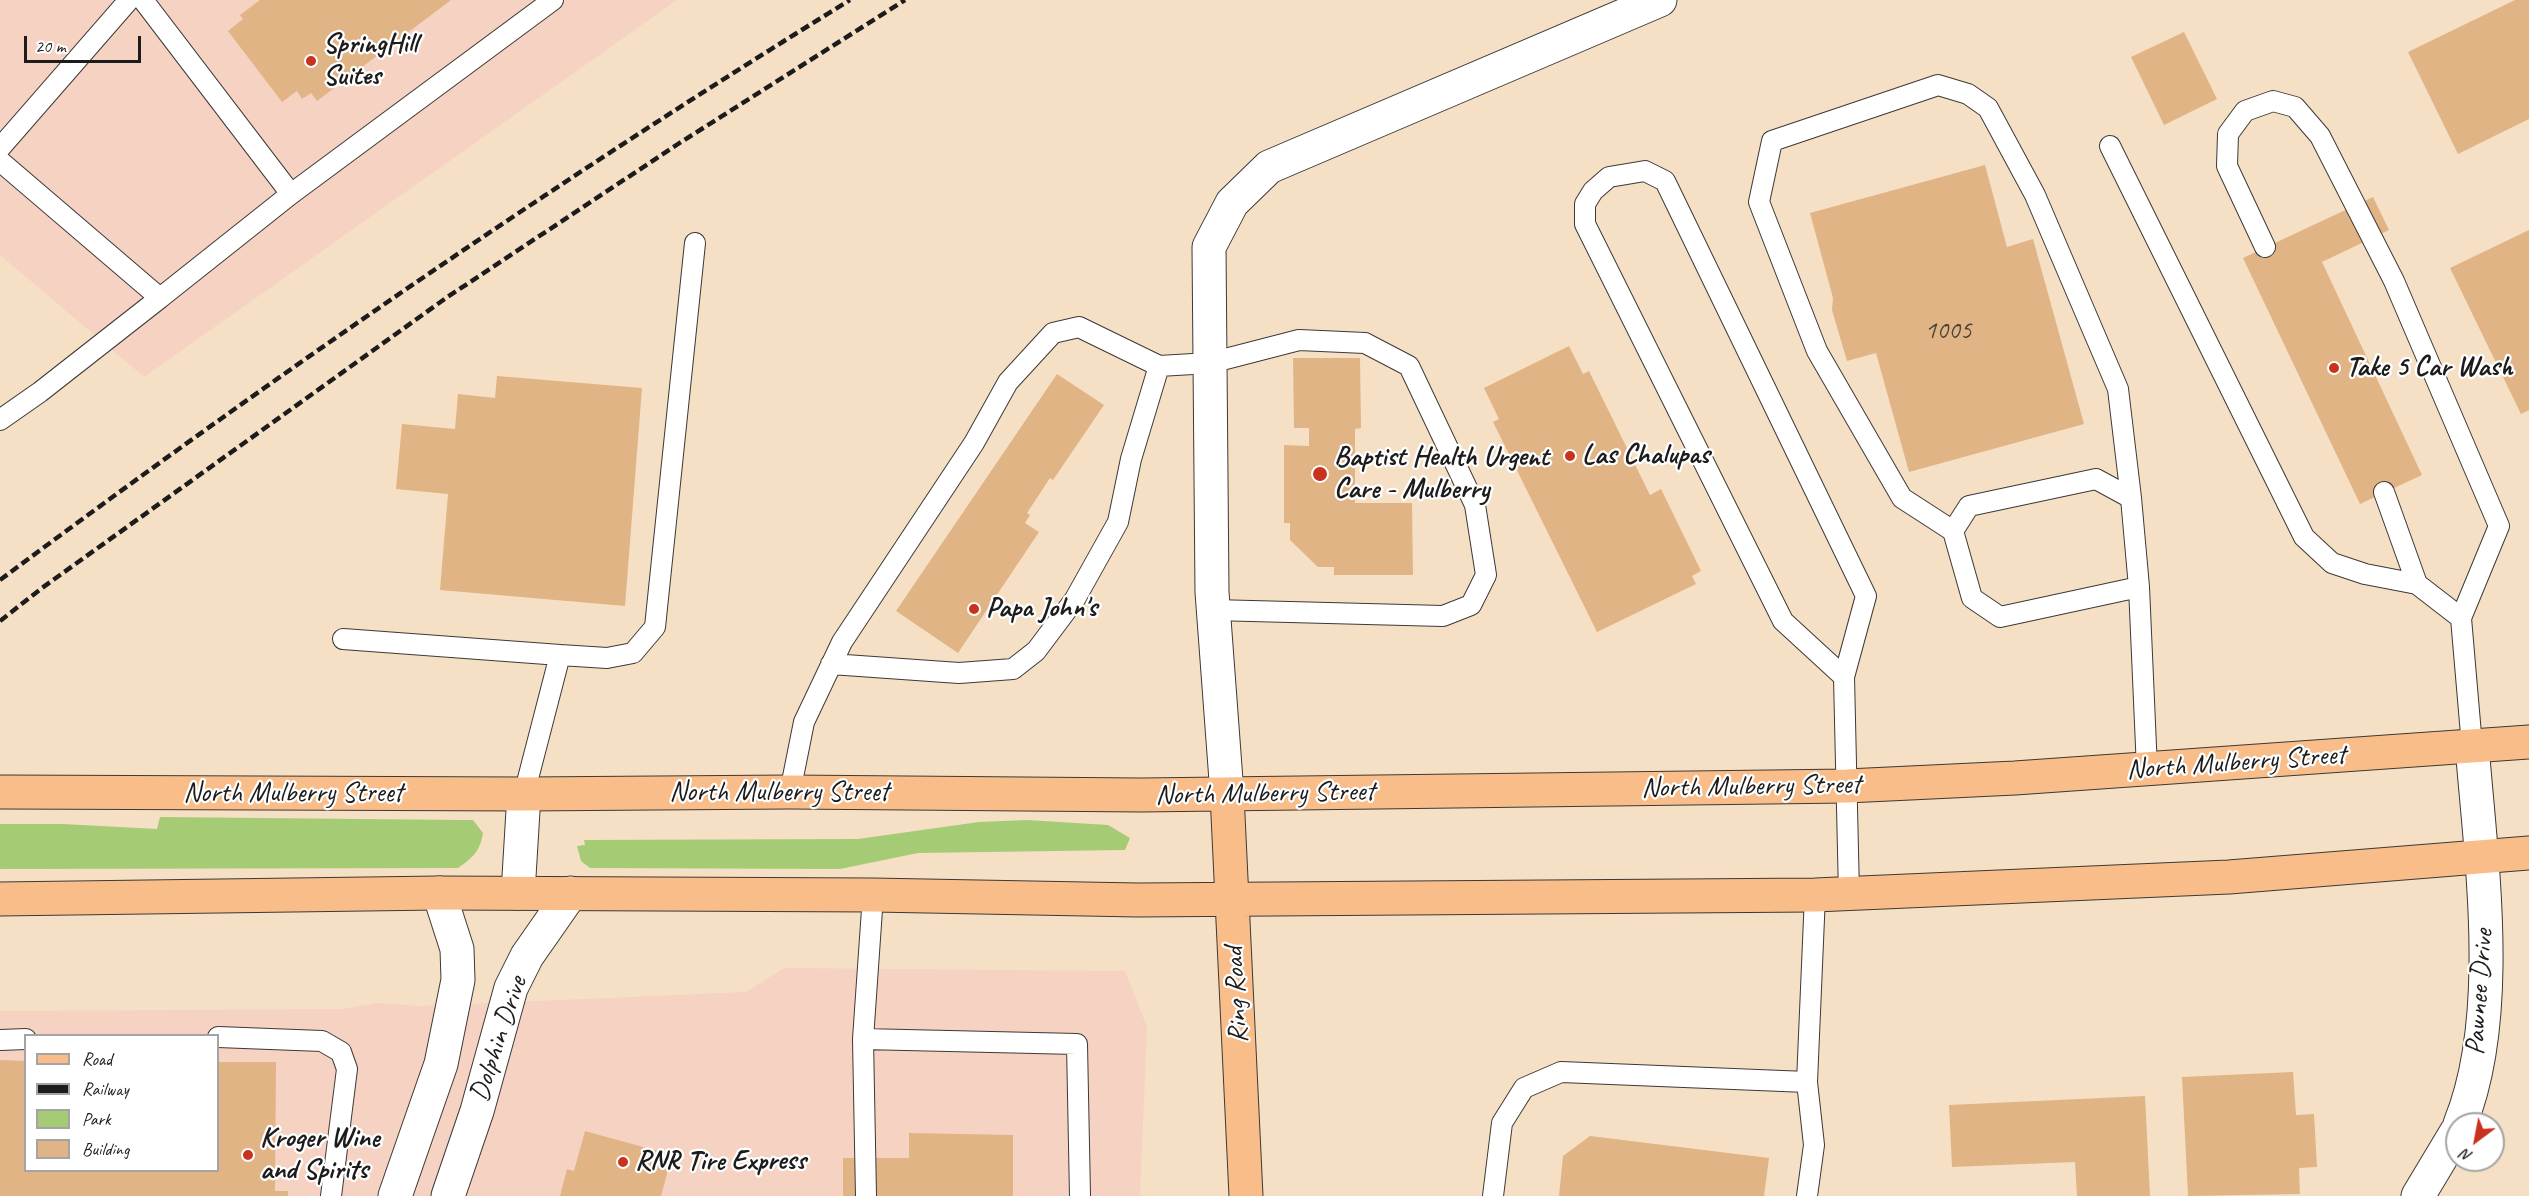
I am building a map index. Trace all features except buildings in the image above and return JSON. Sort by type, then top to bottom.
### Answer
[{"type":"main road","name":"North Mulberry Street","points":[[0,792],[1227,794],[1847,786],[2147,769],[2529,742]]},
{"type":"main road","name":"Ring Road","points":[[1227,794],[1246,1196]]},
{"type":"main road","points":[[0,898],[439,893],[873,895],[1138,900],[1815,895],[2229,877],[2529,853]]},
{"type":"street","points":[[1227,794],[1213,610],[1209,248],[1232,203],[1269,167],[1660,0]]},
{"type":"street","name":"Pawnee Drive","points":[[2463,1112],[2477,1060],[2485,987],[2486,919],[2472,746]]},
{"type":"street","points":[[518,893],[524,794]]},
{"type":"street","name":"Dolphin Drive","points":[[395,1196],[441,1064],[458,980],[457,949],[439,893]]},
{"type":"street","name":"Dolphin Drive","points":[[448,1196],[477,1111],[511,987],[528,956],[571,893]]},
{"type":"street","points":[[2418,1196],[2445,1151]]},
{"type":"lane","points":[[0,148],[129,0]]},
{"type":"lane","points":[[143,0],[291,194]]},
{"type":"lane","points":[[0,420],[40,392],[291,194],[552,0]]},
{"type":"lane","points":[[2139,587],[2000,617],[1972,598],[1953,531],[1902,498],[1817,351],[1759,202],[1772,141],[1938,85],[1968,94],[1988,108],[2035,195],[2118,388],[2139,587],[2147,769]]},
{"type":"lane","points":[[2265,247],[2227,166],[2228,134],[2245,111],[2273,101],[2295,106],[2320,136],[2394,281],[2499,526],[2461,618],[2472,746]]},
{"type":"lane","points":[[2110,146],[2304,537],[2332,563],[2365,574],[2417,584],[2461,618]]},
{"type":"lane","points":[[0,161],[160,298]]},
{"type":"lane","points":[[1844,677],[1783,621],[1584,224],[1585,204],[1593,191],[1609,177],[1645,171],[1665,181],[1866,596],[1844,677],[1849,894]]},
{"type":"lane","points":[[342,639],[607,658],[633,653],[655,627],[695,243]]},
{"type":"lane","points":[[790,792],[804,722],[842,642],[974,443],[1008,382],[1053,333],[1079,327],[1159,366],[1210,363],[1299,340],[1365,343],[1409,366],[1475,505],[1486,575],[1472,605],[1443,616],[1213,610]]},
{"type":"lane","points":[[831,664],[959,673],[1013,669],[1036,651],[1076,599],[1118,522],[1131,459],[1159,366]]},
{"type":"lane","points":[[1953,531],[1969,506],[2096,479],[2131,498]]},
{"type":"lane","points":[[2384,492],[2417,584]]},
{"type":"lane","points":[[524,794],[560,655]]},
{"type":"lane","points":[[866,1196],[863,1039],[873,895]]},
{"type":"lane","points":[[1807,1196],[1814,1144],[1807,1082],[1815,895]]},
{"type":"lane","points":[[219,1037],[322,1041],[341,1052],[347,1069],[331,1196]]},
{"type":"lane","points":[[0,1040],[24,1039]]},
{"type":"lane","points":[[863,1039],[1077,1044],[1080,1196]]},
{"type":"lane","points":[[1493,1196],[1502,1123],[1524,1088],[1561,1072],[1807,1082]]},
{"type":"shaded area","points":[[0,0],[677,0],[144,377],[0,255]]},
{"type":"shaded area","points":[[784,968],[1125,971],[1147,1027],[1140,1196],[0,1196],[0,1011],[343,1009],[376,1003],[422,1006],[746,992]]},
{"type":"green space","points":[[160,817],[473,820],[483,833],[475,854],[458,868],[0,869],[0,824],[63,824],[157,829]]},
{"type":"green space","points":[[1027,820],[1108,825],[1130,838],[1125,850],[918,853],[840,869],[590,868],[581,861],[577,846],[585,845],[584,840],[858,839],[979,822]]},
{"type":"railway","points":[[0,580],[208,428],[419,281],[633,138],[850,0]]},
{"type":"railway","points":[[0,621],[42,588],[446,298],[678,144],[905,0]]},
{"type":"place","name":"SpringHill Suites","points":[[311,61]]},
{"type":"place","name":"Take 5 Car Wash","points":[[2334,368]]},
{"type":"place","name":"Las Chalupas","points":[[1570,456]]},
{"type":"place","name":"Baptist Health Urgent Care - Mulberry","points":[[1320,474]]},
{"type":"place","name":"Papa John's","points":[[974,609]]},
{"type":"place","name":"Kroger Wine and Spirits","points":[[248,1155]]},
{"type":"place","name":"RNR Tire Express","points":[[623,1162]]}]
